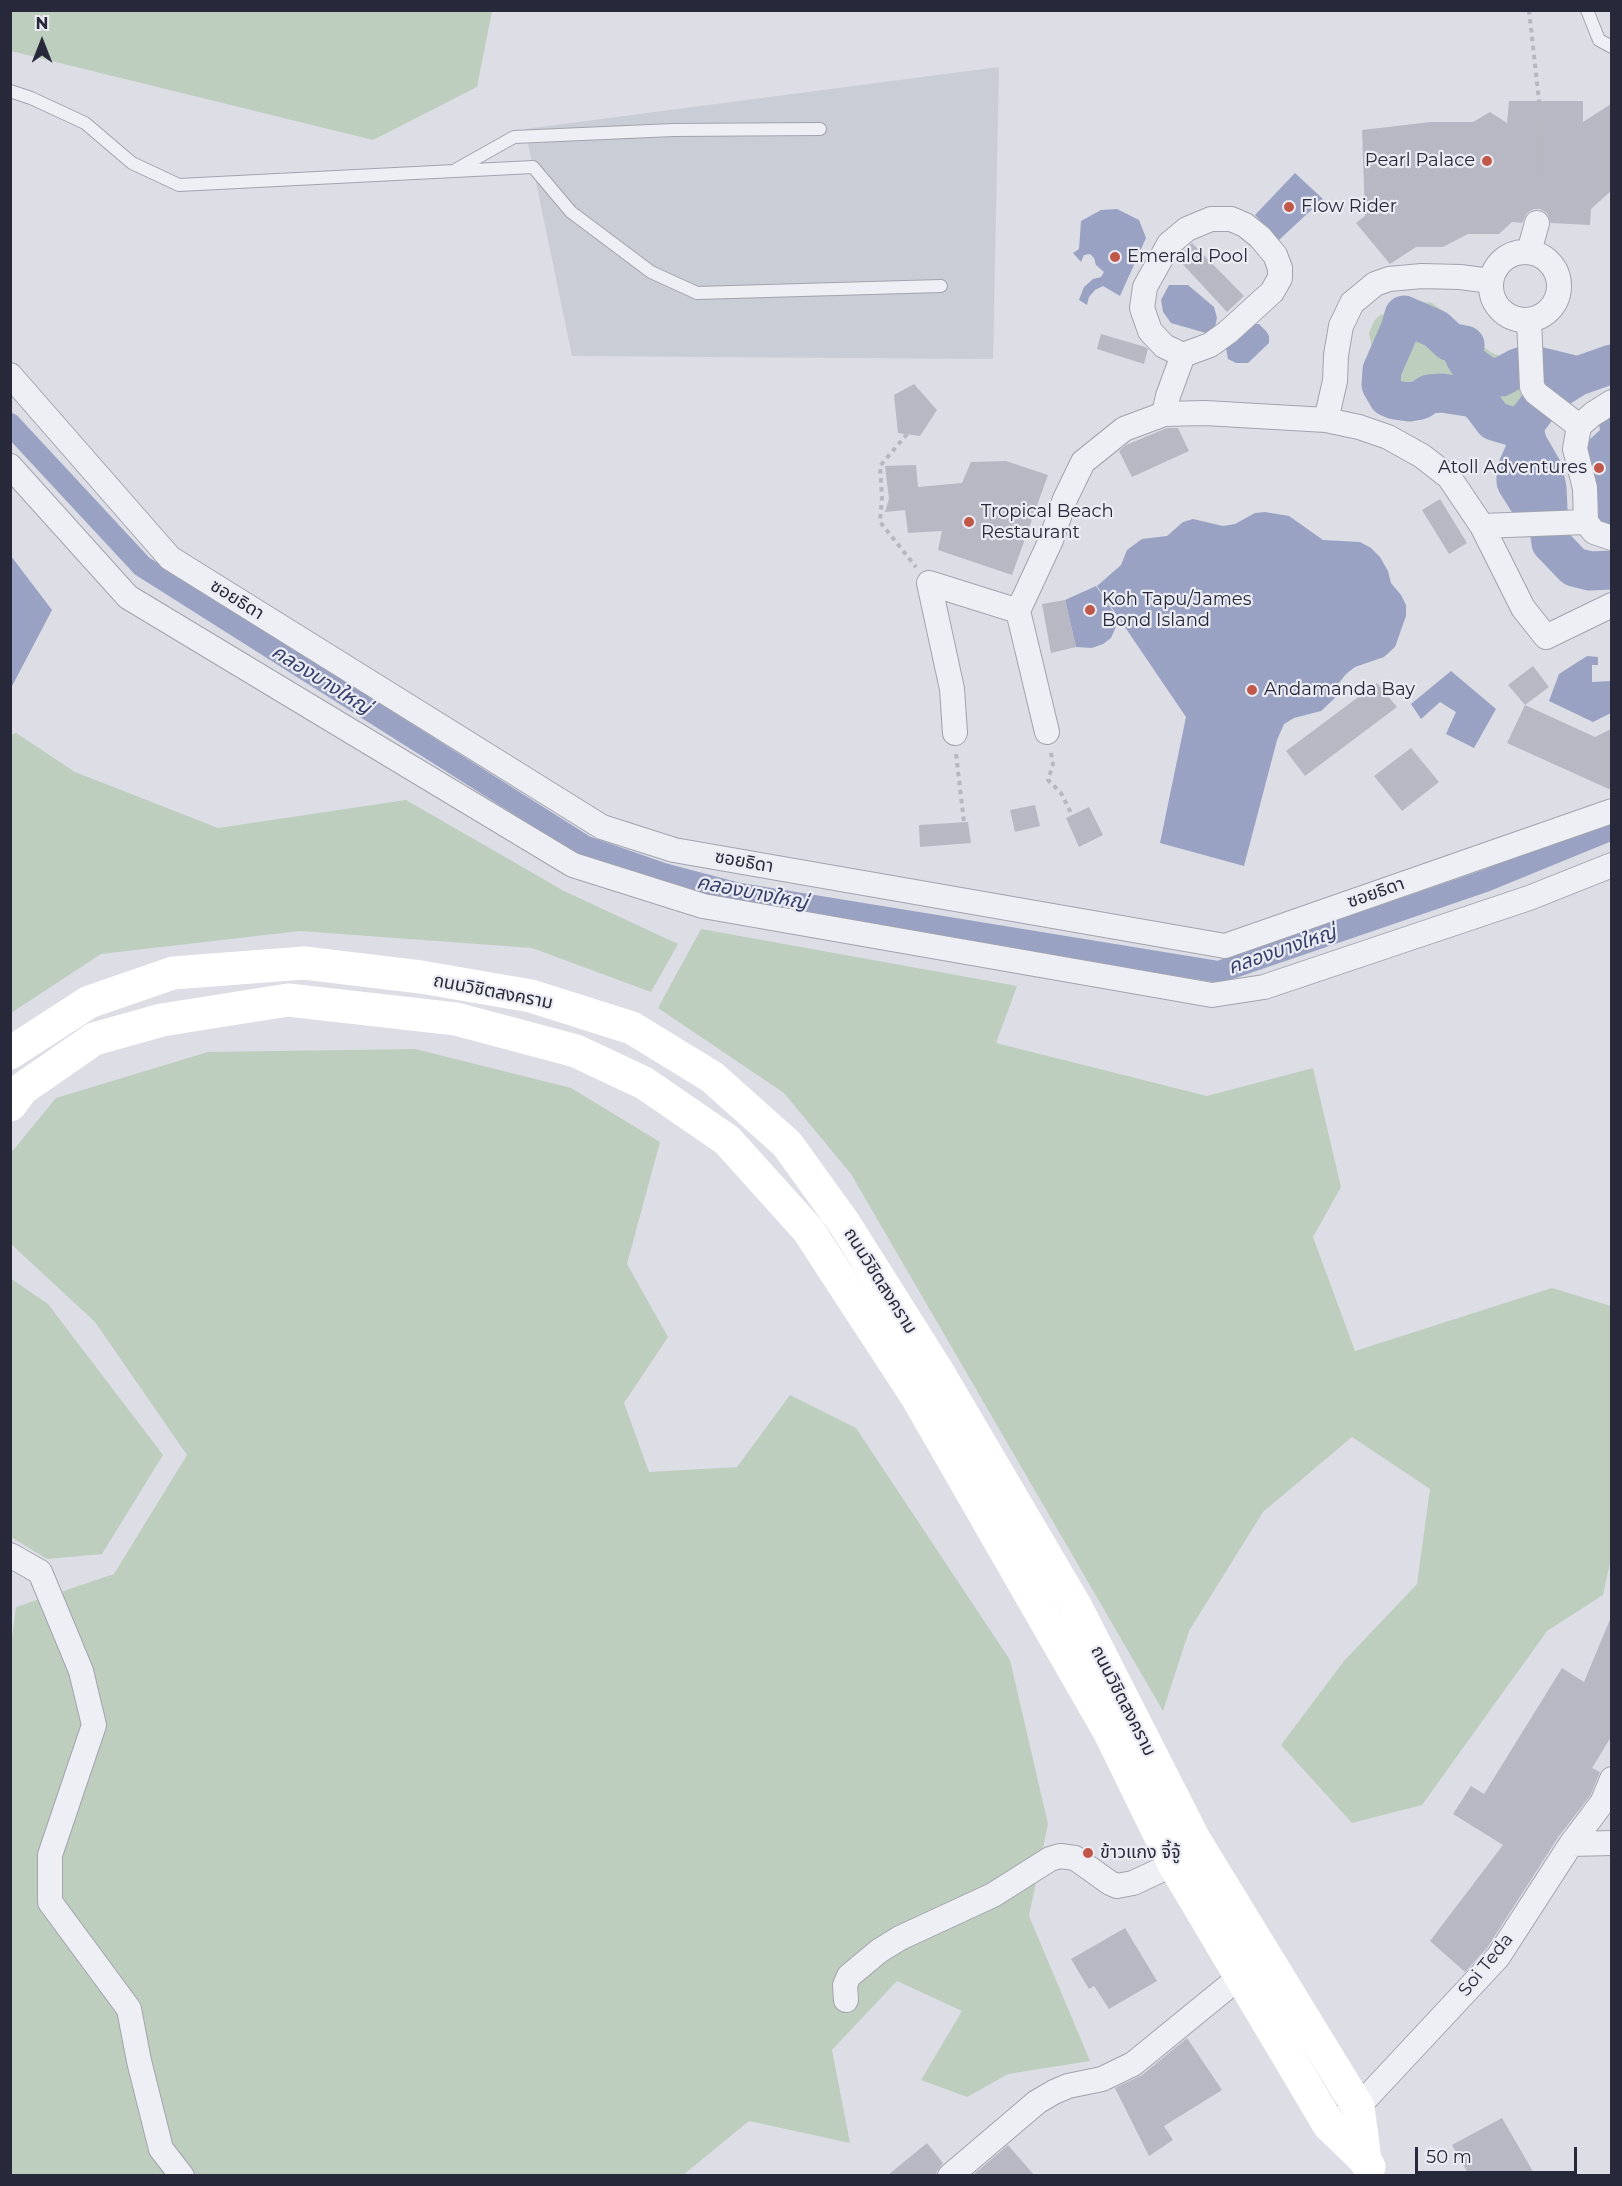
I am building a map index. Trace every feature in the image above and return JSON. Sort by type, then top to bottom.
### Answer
[{"type":"main road","name":"ถนนวิชิตสงคราม","points":[[10,1053],[89,1002],[173,973],[304,963],[421,977],[531,996],[632,1028],[712,1077],[787,1144],[843,1223],[938,1372],[1076,1607],[1194,1839],[1358,2108],[1370,2168]]},
{"type":"main road","name":"ถนนวิชิตสงคราม","points":[[10,1105],[22,1089],[94,1039],[162,1020],[288,1000],[456,1019],[576,1051],[644,1083],[727,1140],[808,1230],[917,1397],[1109,1731],[1174,1864],[1329,2125],[1370,2168]]},
{"type":"street","points":[[1164,414],[1183,355],[1210,345],[1228,332],[1272,292],[1280,278],[1280,268],[1275,255],[1260,237],[1245,225],[1231,219],[1211,219],[1187,229],[1169,244],[1145,287],[1142,308],[1150,331],[1164,346],[1183,355]]},
{"type":"street","points":[[1529,252],[1537,223]]},
{"type":"street","points":[[1517,252],[1539,254],[1556,270],[1559,281],[1554,304],[1547,313],[1529,324],[1504,314],[1491,295],[1492,273],[1506,257],[1517,252]]},
{"type":"street","points":[[1326,420],[1335,381],[1336,355],[1341,326],[1352,303],[1375,284],[1389,279],[1432,276],[1491,281]]},
{"type":"street","points":[[1529,324],[1532,387],[1536,393],[1575,423]]},
{"type":"street","name":"ซอยธิดา","points":[[10,375],[170,558],[602,827],[674,850],[1225,946],[1609,819]]},
{"type":"street","points":[[1575,423],[1611,402]]},
{"type":"street","points":[[1047,732],[1017,611],[1051,540],[1065,499],[1083,462],[1124,429],[1164,414],[1205,413],[1326,420],[1359,427],[1388,437],[1422,456],[1449,477],[1491,526],[1523,608],[1546,637],[1611,605]]},
{"type":"street","points":[[1575,423],[1575,449],[1585,488],[1579,523]]},
{"type":"street","points":[[10,466],[128,597],[573,865],[703,906],[1212,995],[1264,987],[1529,898],[1611,865]]},
{"type":"street","points":[[1491,526],[1579,523],[1611,538]]},
{"type":"street","points":[[954,733],[952,689],[929,583],[1017,611]]},
{"type":"street","points":[[10,1555],[40,1572],[81,1671],[94,1725],[50,1855],[50,1902],[129,2009],[138,2061],[161,2149],[182,2175]]},
{"type":"street","name":"Soi Teda","points":[[1329,2125],[1358,2108],[1498,1957],[1571,1844],[1607,1802],[1611,1779]]},
{"type":"street","points":[[1571,1844],[1611,1843]]},
{"type":"street","points":[[846,2000],[845,1985],[849,1976],[879,1951],[900,1938],[993,1895],[1050,1859],[1060,1856],[1075,1857],[1117,1886],[1133,1883],[1174,1864]]},
{"type":"street","points":[[950,2175],[1037,2102],[1068,2086],[1102,2079],[1133,2064],[1241,1976]]},
{"type":"lane","points":[[1587,10],[1599,40],[1611,47]]},
{"type":"lane","points":[[10,91],[32,98],[85,123],[132,163],[179,185],[533,167],[571,212],[651,272],[697,293],[940,286]]},
{"type":"lane","points":[[453,171],[514,137],[674,130],[820,129]]},
{"type":"path","points":[[1529,10],[1539,101],[1537,223]]},
{"type":"path","points":[[907,434],[880,466],[882,498],[880,522],[929,583]]},
{"type":"path","points":[[1047,732],[1053,764],[1048,780],[1061,793],[1072,815]]},
{"type":"path","points":[[954,733],[964,822]]},
{"type":"shaded area","points":[[999,67],[993,359],[572,356],[525,129]]},
{"type":"green space","points":[[11,10],[492,11],[477,87],[373,140],[11,51]]},
{"type":"green space","points":[[1416,301],[1432,303],[1443,311],[1459,326],[1465,345],[1479,344],[1494,354],[1578,376],[1557,389],[1537,408],[1524,430],[1494,421],[1474,398],[1458,397],[1444,406],[1413,415],[1381,410],[1373,402],[1371,394],[1372,385],[1382,370],[1372,348],[1369,333],[1379,316],[1386,313],[1404,315],[1408,307]]},
{"type":"green space","points":[[16,733],[75,772],[218,828],[406,800],[564,891],[678,944],[651,992],[532,948],[300,931],[101,954],[11,1013],[10,735]]},
{"type":"green space","points":[[701,929],[1017,986],[996,1043],[1207,1096],[1313,1068],[1341,1187],[1313,1237],[1355,1351],[1552,1288],[1611,1306],[1612,1554],[1603,1595],[1547,1631],[1422,1805],[1352,1823],[1281,1745],[1344,1661],[1417,1584],[1430,1489],[1352,1437],[1263,1512],[1189,1631],[1163,1711],[851,1174],[784,1093],[658,1008]]},
{"type":"green space","points":[[415,1049],[571,1088],[660,1142],[627,1264],[668,1337],[624,1403],[649,1472],[737,1467],[790,1395],[856,1428],[1010,1660],[1048,1824],[1029,1916],[1090,2061],[1008,2074],[967,2097],[921,2080],[962,2011],[897,1981],[832,2050],[850,2143],[749,2121],[683,2175],[11,2175],[10,1654],[16,1607],[114,1574],[187,1455],[95,1322],[11,1244],[10,1154],[56,1098],[208,1052]]},
{"type":"green space","points":[[10,1278],[48,1304],[163,1455],[102,1554],[47,1559],[11,1537]]},
{"type":"water","name":"Flow Rider","points":[[1295,173],[1323,199],[1279,240],[1255,215]]},
{"type":"water","name":"Emerald Pool","points":[[1117,209],[1139,220],[1146,238],[1120,296],[1103,286],[1089,297],[1087,305],[1079,300],[1084,287],[1093,279],[1101,277],[1104,272],[1096,265],[1090,254],[1084,255],[1081,262],[1073,253],[1079,249],[1081,221],[1101,210]]},
{"type":"water","points":[[1169,285],[1188,285],[1214,307],[1217,318],[1212,331],[1206,333],[1171,323],[1163,312],[1161,300]]},
{"type":"water","points":[[1249,324],[1259,324],[1269,336],[1269,343],[1248,363],[1236,363],[1228,359],[1226,348]]},
{"type":"water","name":"Atoll Adventures","points":[[1611,415],[1611,529],[1597,519],[1582,464],[1588,441],[1600,430],[1599,424]]},
{"type":"water","name":"Andamanda Bay","points":[[1265,512],[1289,516],[1323,540],[1360,542],[1371,548],[1380,557],[1388,571],[1391,583],[1401,595],[1406,605],[1406,616],[1395,647],[1384,657],[1355,667],[1346,674],[1338,684],[1336,697],[1321,711],[1294,718],[1284,724],[1277,740],[1244,866],[1160,843],[1186,717],[1097,586],[1121,565],[1127,550],[1142,539],[1167,536],[1183,522],[1193,519],[1223,526],[1235,524],[1255,513]]},
{"type":"water","points":[[11,556],[52,610],[11,688]]},
{"type":"water","name":"Koh Tapu/James Bond Island","points":[[1096,586],[1119,620],[1111,638],[1103,644],[1092,648],[1076,647],[1065,600]]},
{"type":"water","points":[[1587,656],[1598,657],[1598,665],[1592,665],[1592,682],[1611,681],[1611,713],[1593,722],[1549,701],[1559,674]]},
{"type":"water","points":[[1451,671],[1496,709],[1474,748],[1446,734],[1456,712],[1440,702],[1421,719],[1411,704]]},
{"type":"building","name":"Pearl Palace","points":[[1509,101],[1583,101],[1583,122],[1611,104],[1611,191],[1591,209],[1590,225],[1551,223],[1547,213],[1534,209],[1527,213],[1522,223],[1512,222],[1499,234],[1468,234],[1443,247],[1416,247],[1390,264],[1356,223],[1365,216],[1362,130],[1431,122],[1473,122],[1490,112],[1507,123]]},
{"type":"building","points":[[1192,243],[1244,296],[1227,312],[1177,258]]},
{"type":"building","points":[[1101,334],[1148,349],[1144,364],[1097,349]]},
{"type":"building","points":[[914,384],[937,410],[920,436],[898,433],[894,395]]},
{"type":"building","points":[[1167,428],[1178,428],[1189,451],[1132,477],[1119,451],[1126,445]]},
{"type":"building","name":"Tropical Beach Restaurant","points":[[1006,461],[1048,475],[1012,575],[938,550],[942,531],[908,533],[905,510],[885,512],[889,499],[885,466],[916,465],[918,487],[962,483],[971,462]]},
{"type":"building","points":[[1440,499],[1467,543],[1449,554],[1422,510]]},
{"type":"building","points":[[1065,600],[1076,647],[1051,653],[1042,604]]},
{"type":"building","points":[[1533,666],[1549,687],[1525,705],[1508,685]]},
{"type":"building","points":[[1377,683],[1397,707],[1305,776],[1286,751]]},
{"type":"building","points":[[1525,705],[1595,737],[1611,729],[1611,790],[1507,743]]},
{"type":"building","points":[[1411,748],[1439,782],[1402,811],[1374,776]]},
{"type":"building","points":[[1035,805],[1040,826],[1015,832],[1010,810]]},
{"type":"building","points":[[1089,807],[1103,835],[1079,847],[1066,818]]},
{"type":"building","points":[[968,822],[971,843],[920,847],[919,825]]},
{"type":"building","points":[[1611,1617],[1611,1737],[1592,1768],[1600,1772],[1590,1796],[1559,1836],[1487,1948],[1465,1972],[1430,1941],[1503,1845],[1453,1814],[1471,1786],[1484,1794],[1562,1668],[1584,1682]]},
{"type":"building","points":[[1125,1928],[1157,1981],[1109,2009],[1094,1986],[1089,1989],[1071,1959]]},
{"type":"building","points":[[1187,2038],[1222,2090],[1164,2126],[1173,2140],[1149,2156],[1115,2088],[1142,2075]]},
{"type":"building","points":[[1502,2118],[1535,2175],[1469,2175],[1452,2145]]},
{"type":"building","points":[[927,2143],[943,2163],[936,2175],[888,2175]]},
{"type":"building","points":[[1008,2145],[1034,2175],[973,2175]]},
{"type":"waterway","points":[[1524,430],[1494,421],[1474,398],[1442,393],[1429,394],[1420,400],[1409,402],[1388,397],[1381,385],[1382,370],[1404,315],[1436,329],[1450,342],[1465,345],[1464,356],[1469,364],[1487,377],[1501,377],[1529,364],[1578,376]]},
{"type":"waterway","points":[[1612,364],[1578,376],[1557,389],[1537,408],[1524,430],[1528,444],[1543,470],[1547,488],[1551,543],[1574,567],[1590,571],[1612,570]]},
{"type":"waterway","name":"คลองบางใหญ่","points":[[10,424],[142,566],[586,847],[663,874],[735,893],[1219,972],[1485,881],[1612,829]]},
{"type":"waterway","points":[[1528,444],[1516,471],[1516,482],[1528,501],[1549,516]]},
{"type":"place","name":"Pearl Palace","points":[[1487,161]]},
{"type":"place","name":"Flow Rider","points":[[1289,207]]},
{"type":"place","name":"Emerald Pool","points":[[1115,257]]},
{"type":"place","name":"Atoll Adventures","points":[[1599,468]]},
{"type":"place","name":"Tropical Beach Restaurant","points":[[969,522]]},
{"type":"place","name":"Koh Tapu/James Bond Island","points":[[1090,610]]},
{"type":"place","name":"Andamanda Bay","points":[[1252,690]]},
{"type":"place","name":"ข้าวแกง จี้จู้","points":[[1088,1853]]}]
